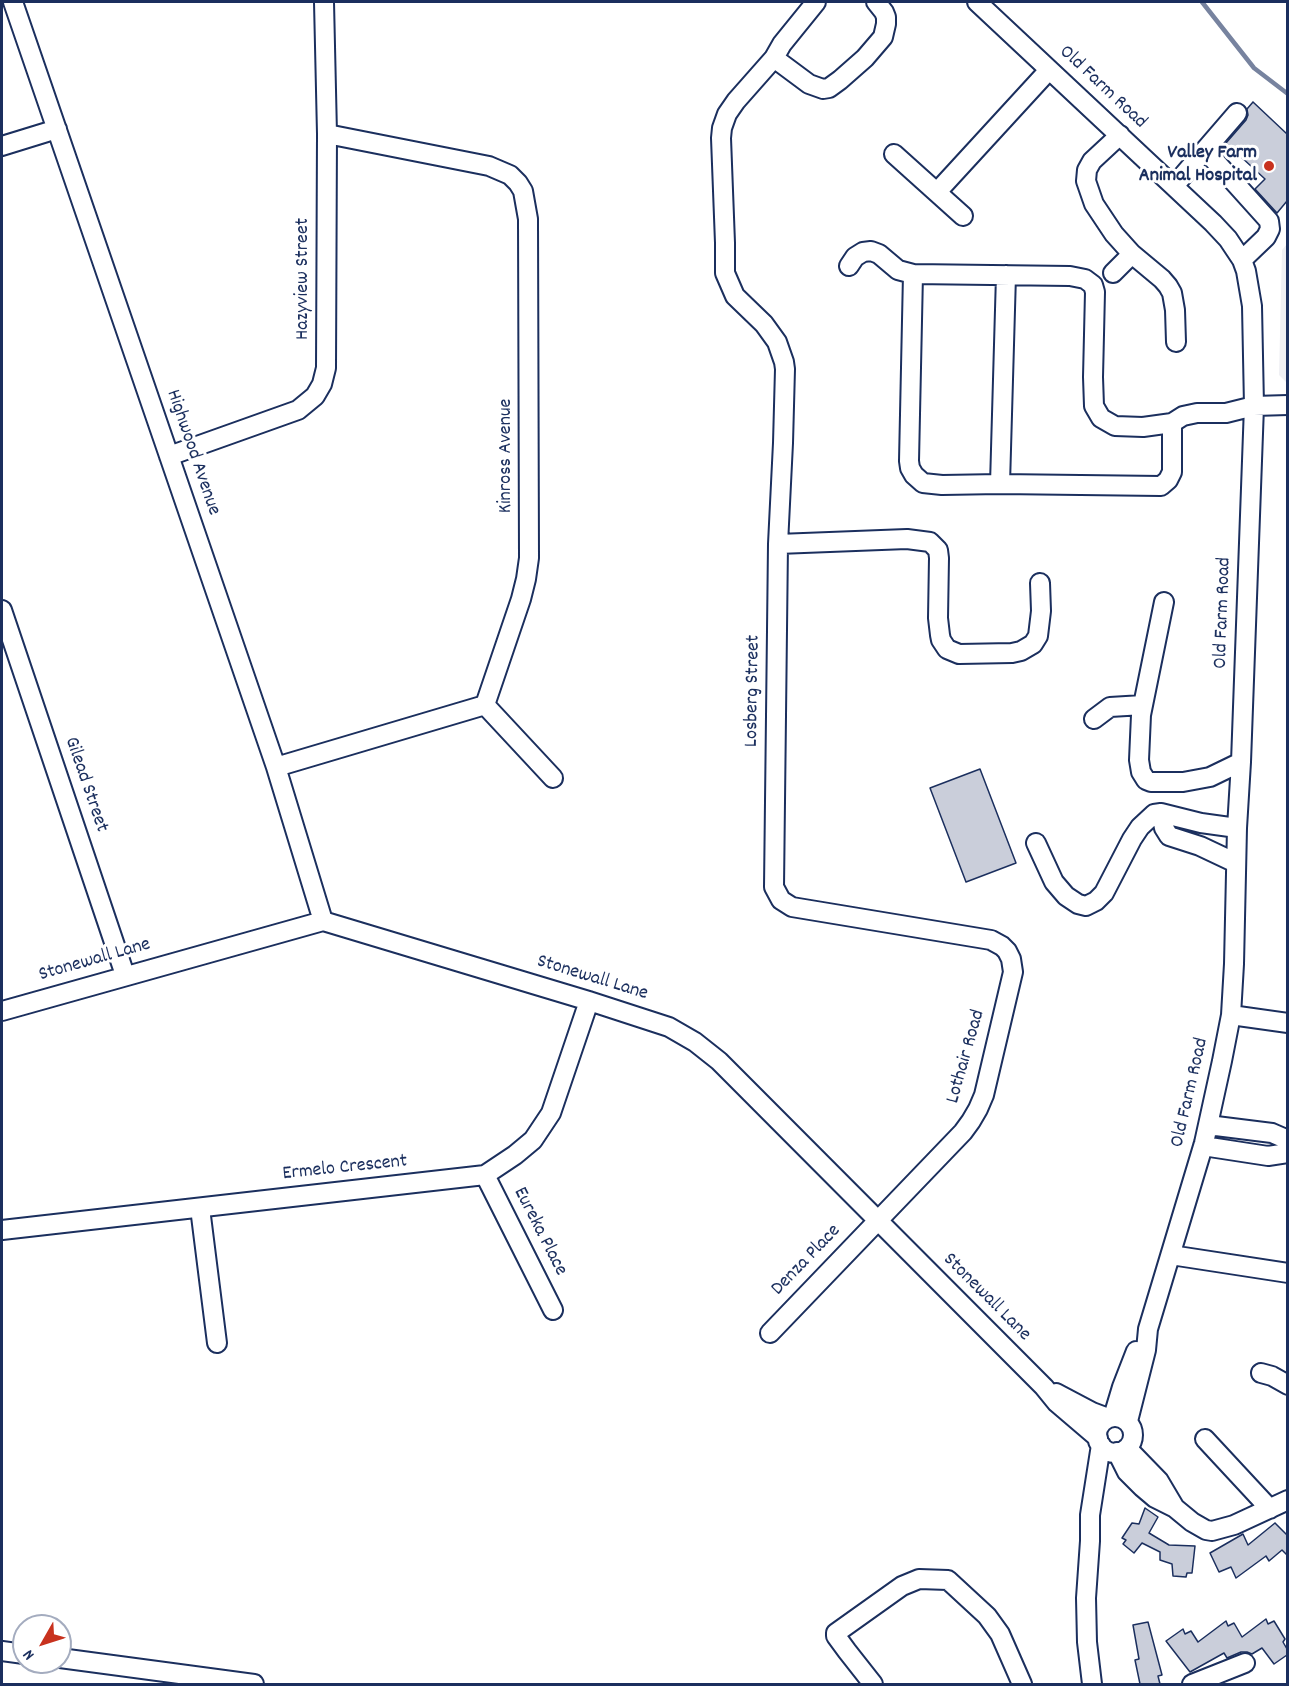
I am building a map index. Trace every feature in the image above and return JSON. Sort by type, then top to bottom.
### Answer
[{"type":"street","name":"Highwood Avenue","points":[[13,2],[276,767],[323,921]]},
{"type":"street","name":"Hazyview Street","points":[[169,456],[298,410],[308,403],[319,390],[324,379],[326,368],[327,134],[324,2]]},
{"type":"street","points":[[816,2],[782,44],[774,58],[809,84],[823,89],[835,84],[883,37],[886,17],[876,2]]},
{"type":"street","name":"Old Farm Road","points":[[977,2],[1213,223],[1228,239],[1242,260],[1250,283],[1254,406],[1231,1015],[1203,1146],[1148,1329],[1146,1350],[1116,1419]]},
{"type":"street","name":"Losberg Street","points":[[774,58],[736,101],[724,121],[721,138],[725,273],[735,296],[764,324],[777,342],[784,362],[778,544],[774,888],[781,900],[792,907],[979,937],[1002,946]]},
{"type":"street","points":[[937,192],[1050,70]]},
{"type":"street","points":[[1174,186],[1237,113]]},
{"type":"street","points":[[2,146],[57,129]]},
{"type":"street","name":"Kinross Avenue","points":[[327,134],[489,166],[510,175],[523,191],[528,219],[529,558],[521,599],[485,705]]},
{"type":"street","points":[[1120,135],[1092,161],[1087,170],[1086,181],[1094,204],[1113,234],[1132,254],[1162,279],[1172,293],[1176,342]]},
{"type":"street","points":[[1206,151],[1269,220],[1270,229],[1266,237],[1242,260]]},
{"type":"street","points":[[894,154],[963,216]]},
{"type":"street","points":[[849,266],[855,257],[871,251],[879,254],[898,270],[914,274],[1076,276],[1090,282],[1095,292],[1093,401],[1098,413],[1107,422],[1125,427],[1143,428],[1172,423],[1183,416],[1226,413],[1254,406],[1287,405]]},
{"type":"street","points":[[1113,273],[1132,254]]},
{"type":"street","points":[[914,274],[909,461],[910,468],[923,483],[1161,486],[1172,472],[1172,423]]},
{"type":"street","points":[[1000,484],[1006,275]]},
{"type":"street","points":[[778,544],[907,539],[930,542],[938,550],[939,558],[940,635],[947,649],[959,654],[1012,653],[1033,644],[1038,636],[1041,611],[1040,584]]},
{"type":"street","points":[[1164,602],[1143,705],[1139,760],[1141,772],[1151,782],[1183,782],[1208,778],[1241,762]]},
{"type":"street","name":"Gilead Street","points":[[2,610],[125,975]]},
{"type":"street","points":[[276,767],[485,705],[553,778]]},
{"type":"street","points":[[1094,719],[1110,707],[1143,705]]},
{"type":"street","points":[[1208,778],[1239,794]]},
{"type":"street","points":[[1161,813],[1164,828],[1169,836],[1200,846],[1236,863]]},
{"type":"street","points":[[1036,843],[1054,882],[1066,896],[1086,906],[1096,901],[1104,893],[1136,832],[1154,814],[1161,813],[1201,823],[1237,828]]},
{"type":"street","name":"Stonewall Lane","points":[[2,1011],[323,921],[669,1028],[695,1041],[719,1061],[1044,1387],[1057,1403],[1111,1447],[1159,1481],[1174,1508],[1199,1527],[1212,1531],[1234,1525],[1270,1509]]},
{"type":"street","name":"Lothair Road","points":[[878,1220],[963,1132],[978,1109],[984,1095],[1013,972],[1011,959],[1002,946]]},
{"type":"street","name":"Ermelo Crescent","points":[[2,1230],[485,1175],[533,1140],[551,1113],[589,1002]]},
{"type":"street","points":[[1231,1015],[1287,1023]]},
{"type":"street","points":[[1208,1125],[1272,1133],[1287,1140]]},
{"type":"street","points":[[1203,1146],[1268,1156],[1287,1153]]},
{"type":"street","name":"Eureka Place","points":[[485,1175],[553,1310]]},
{"type":"street","points":[[200,1208],[217,1343]]},
{"type":"street","name":"Denza Place","points":[[770,1333],[878,1220]]},
{"type":"street","points":[[1171,1255],[1287,1273]]},
{"type":"street","points":[[1262,1373],[1287,1385]]},
{"type":"street","name":"Stonewall Lane","points":[[1044,1387],[1092,1412],[1116,1419]]},
{"type":"street","points":[[1092,1684],[1086,1627],[1090,1515],[1111,1447],[1100,1426],[1116,1419],[1133,1432],[1133,1438],[1131,1443],[1111,1447]]},
{"type":"street","points":[[1205,1439],[1270,1509],[1287,1500]]},
{"type":"street","points":[[873,1684],[836,1633],[902,1586],[919,1579],[948,1580],[987,1616],[1000,1634],[1022,1684]]},
{"type":"street","points":[[72,1661],[149,1677],[254,1684]]},
{"type":"street","points":[[1192,1684],[1245,1663]]},
{"type":"shaded area","points":[[1287,244],[1287,383],[1279,375],[1282,250]]},
{"type":"building","name":"Valley Farm Animal Hospital","points":[[1253,102],[1287,134],[1287,201],[1277,213],[1255,189],[1265,179],[1226,143],[1246,120],[1247,109]]},
{"type":"building","points":[[980,769],[1016,863],[966,882],[930,788]]},
{"type":"building","points":[[1145,1508],[1158,1517],[1149,1533],[1169,1545],[1195,1546],[1192,1573],[1187,1573],[1186,1577],[1173,1576],[1172,1564],[1160,1560],[1160,1552],[1142,1543],[1134,1553],[1123,1544],[1126,1540],[1122,1538],[1132,1523],[1139,1524]]},
{"type":"building","points":[[1275,1523],[1287,1535],[1287,1555],[1282,1550],[1269,1561],[1266,1556],[1236,1578],[1231,1567],[1219,1572],[1210,1553],[1243,1534],[1248,1545]]},
{"type":"building","points":[[1266,1619],[1268,1624],[1274,1621],[1285,1639],[1283,1642],[1287,1649],[1287,1655],[1274,1664],[1262,1648],[1252,1654],[1241,1652],[1227,1658],[1224,1653],[1190,1672],[1166,1641],[1183,1629],[1185,1634],[1191,1631],[1198,1642],[1226,1621],[1228,1626],[1234,1623],[1242,1637]]},
{"type":"building","points":[[1148,1622],[1162,1675],[1158,1676],[1160,1684],[1140,1684],[1135,1660],[1139,1659],[1133,1625]]},
{"type":"waterway","points":[[1202,2],[1254,68],[1288,94]]},
{"type":"place","name":"Valley Farm Animal Hospital","points":[[1269,166]]}]
